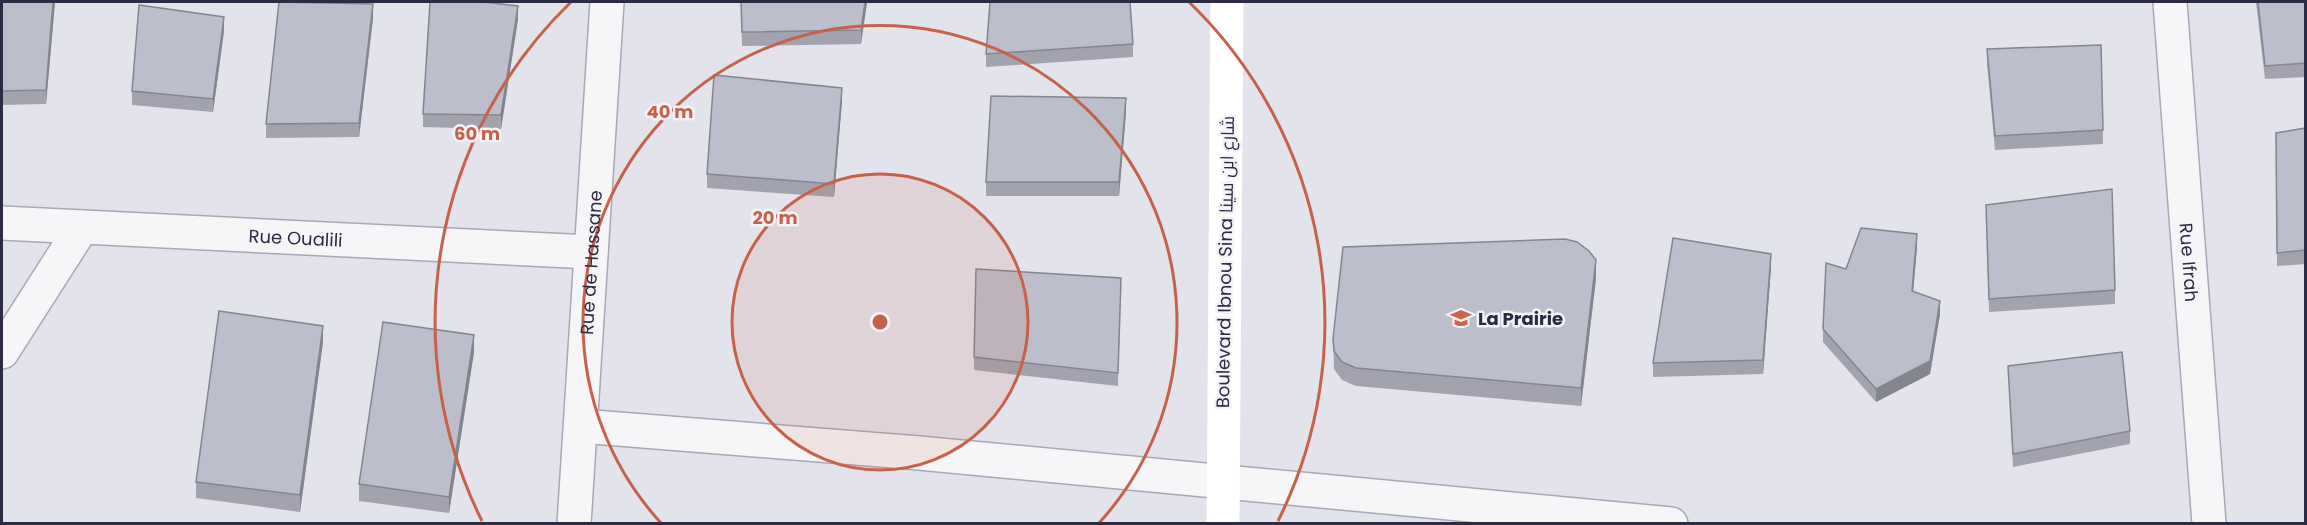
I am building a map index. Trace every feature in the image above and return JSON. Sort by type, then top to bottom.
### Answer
[{"type":"main road","name":"Boulevard Ibnou Sina شارع ابن سينا","points":[[1223,524],[1227,2]]},
{"type":"street","name":"Rue de Hassane","points":[[574,524],[607,2]]},
{"type":"street","name":"Rue Ifrah","points":[[2170,2],[2209,524]]},
{"type":"street","name":"Rue Oualili","points":[[2,223],[591,252]]},
{"type":"street","points":[[2,352],[82,227]]},
{"type":"street","points":[[580,426],[1223,480],[1671,524]]},
{"type":"building","points":[[2,2],[53,2],[46,90],[2,91]]},
{"type":"building","points":[[279,2],[373,4],[359,123],[266,124]]},
{"type":"building","points":[[430,2],[483,2],[518,6],[501,115],[423,114]]},
{"type":"building","points":[[741,2],[865,2],[861,30],[742,32]]},
{"type":"building","points":[[990,2],[1130,2],[1133,44],[986,54]]},
{"type":"building","points":[[2258,2],[2306,2],[2306,63],[2265,66]]},
{"type":"building","points":[[139,5],[224,17],[213,99],[132,91]]},
{"type":"building","points":[[2101,45],[2103,130],[1995,136],[1987,49]]},
{"type":"building","points":[[714,75],[842,88],[834,184],[707,174]]},
{"type":"building","points":[[991,96],[1126,98],[1119,182],[986,182]]},
{"type":"building","points":[[2306,128],[2306,250],[2277,253],[2276,133]]},
{"type":"building","points":[[2112,189],[2115,290],[1989,299],[1986,205]]},
{"type":"building","points":[[1861,228],[1917,234],[1912,291],[1940,301],[1930,361],[1876,389],[1823,329],[1826,263],[1846,269]]},
{"type":"building","points":[[1673,238],[1771,254],[1763,360],[1653,363]]},
{"type":"building","points":[[1565,239],[1577,242],[1596,260],[1581,388],[1356,368],[1342,362],[1334,351],[1333,339],[1343,247]]},
{"type":"building","points":[[976,269],[1121,278],[1118,373],[974,357]]},
{"type":"building","points":[[219,311],[323,326],[300,495],[196,482]]},
{"type":"building","points":[[383,322],[474,335],[449,497],[359,484]]},
{"type":"building","points":[[2122,352],[2130,431],[2013,454],[2008,366]]},
{"type":"place","name":"La Prairie","points":[[1461,318]]}]
